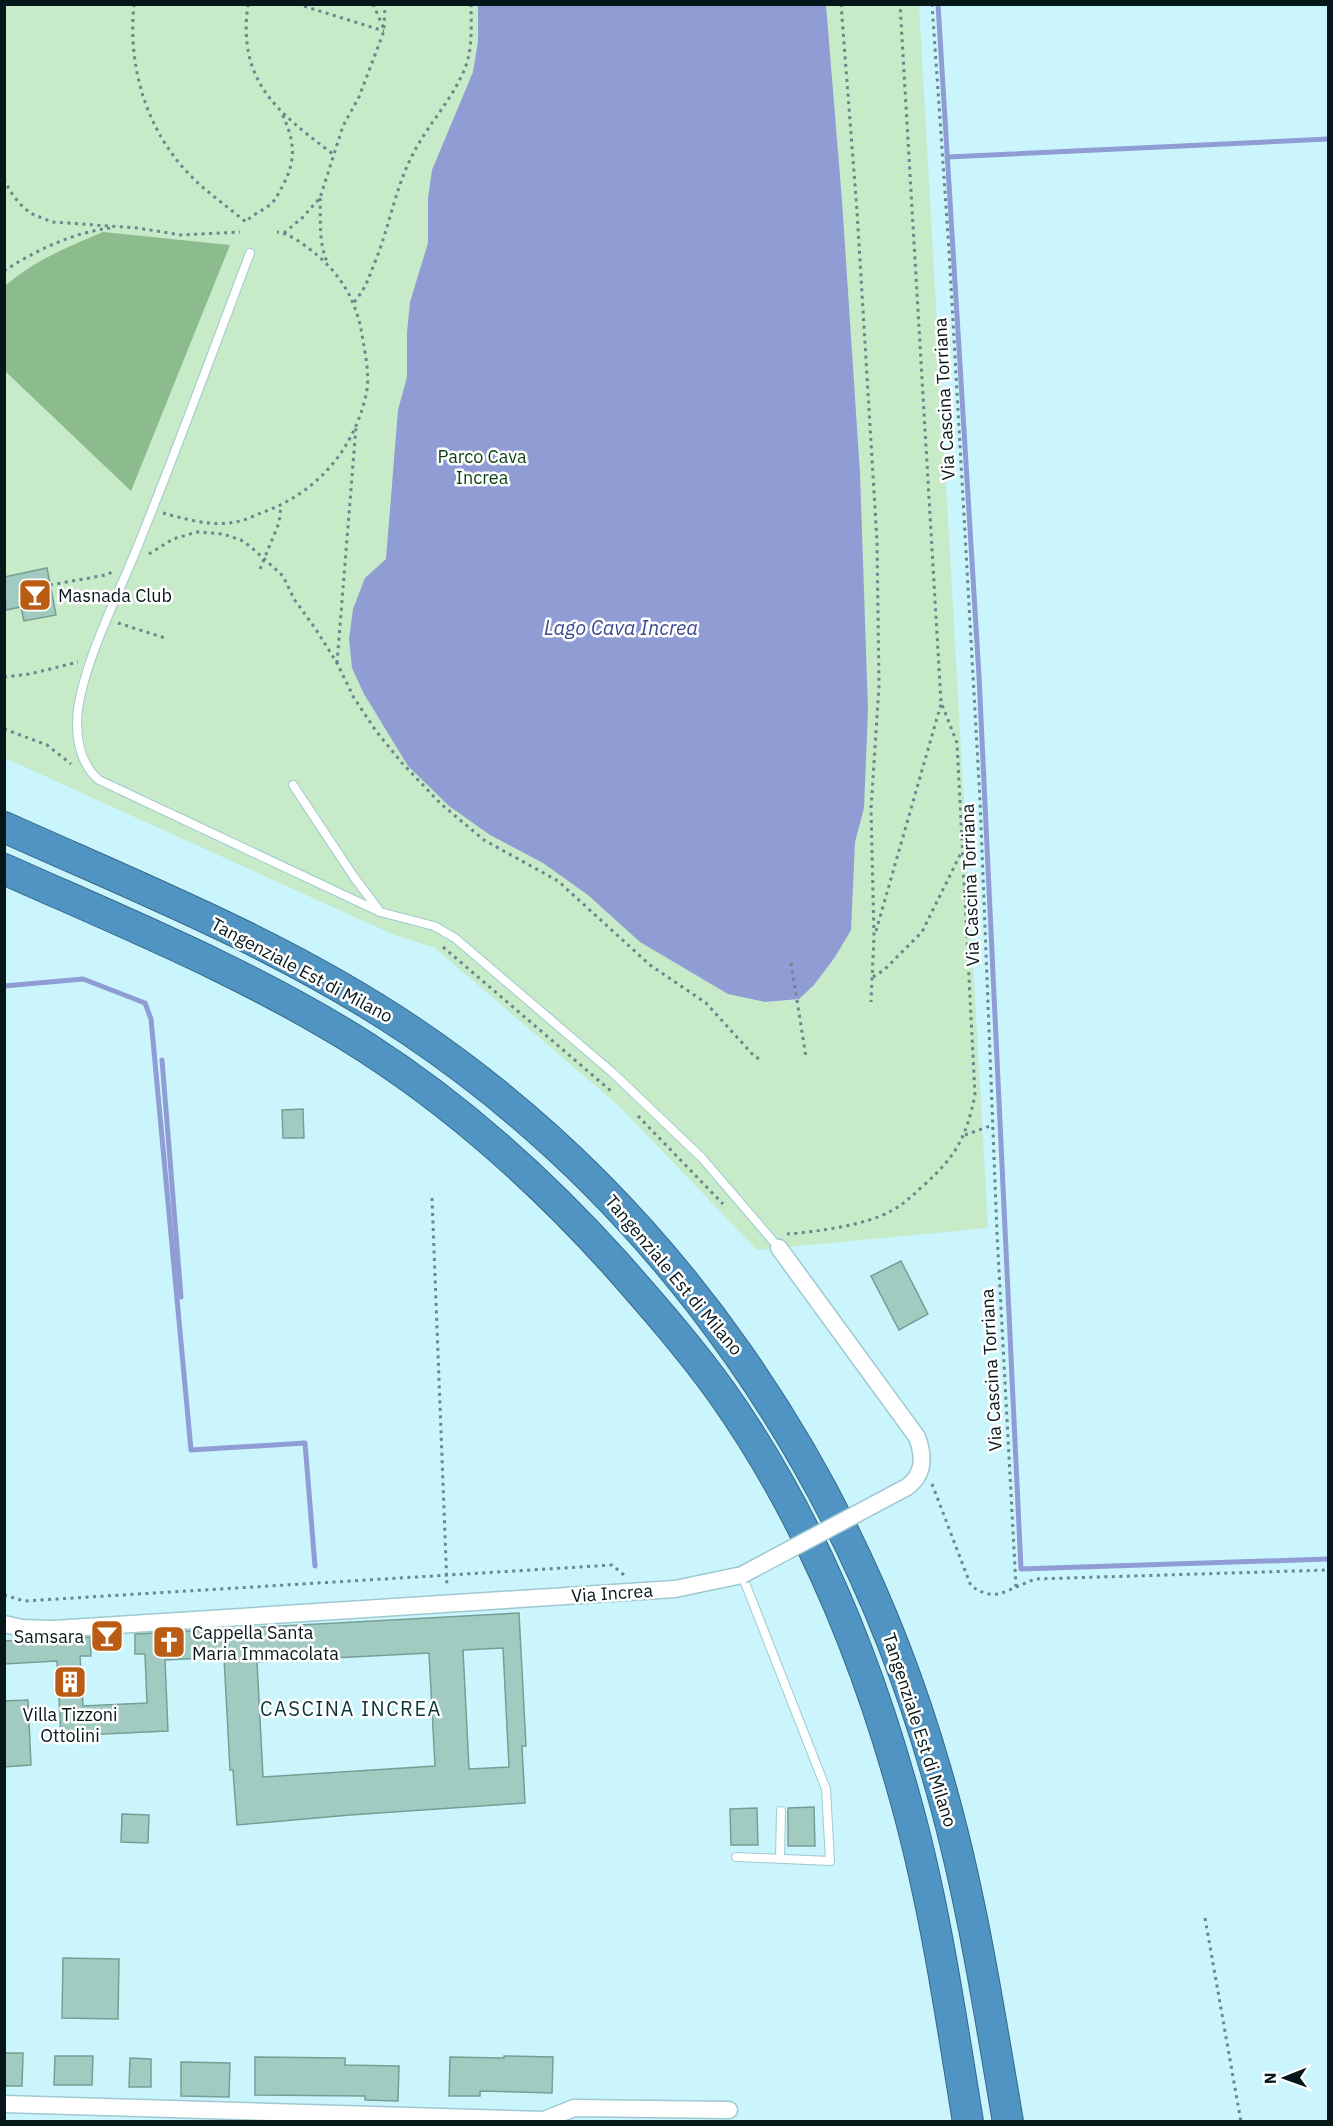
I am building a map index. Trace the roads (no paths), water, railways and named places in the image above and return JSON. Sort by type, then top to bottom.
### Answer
[{"type":"highway","name":"Tangenziale Est di Milano","points":[[4,827],[255,942],[338,986],[409,1029],[485,1085],[579,1166],[622,1210],[705,1307],[749,1367],[813,1472],[861,1565],[906,1678],[936,1771],[962,1869],[979,1950],[1008,2121]]},
{"type":"highway","name":"Tangenziale Est di Milano","points":[[4,869],[245,979],[355,1040],[424,1086],[497,1145],[561,1204],[660,1314],[693,1355],[746,1430],[794,1513],[842,1614],[870,1686],[903,1791],[925,1875],[968,2121]]},
{"type":"street","name":"Via Increa","points":[[4,1624],[22,1628],[54,1629],[675,1589],[742,1575],[907,1487],[917,1479],[921,1470],[921,1447],[917,1437],[779,1241]]},
{"type":"street","points":[[4,2104],[445,2119],[544,2120],[574,2108],[729,2109]]},
{"type":"lane","points":[[250,253],[132,563],[92,658],[78,707],[77,727],[81,753],[89,770],[99,780],[380,912],[434,926],[455,938],[614,1073],[702,1158],[779,1241]]},
{"type":"lane","points":[[293,785],[380,912]]},
{"type":"lane","points":[[736,1857],[830,1861],[826,1789],[742,1575]]},
{"type":"lane","points":[[780,1859],[781,1811]]},
{"type":"water","name":"Lago Cava Increa","points":[[478,5],[826,5],[860,473],[868,710],[864,808],[855,842],[851,930],[814,985],[799,999],[765,1002],[728,994],[640,942],[588,895],[543,863],[490,835],[449,806],[408,766],[364,694],[352,668],[349,639],[353,609],[365,578],[386,559],[398,410],[407,377],[410,302],[428,243],[428,198],[432,170],[473,72],[478,41]]},
{"type":"waterway","points":[[938,4],[979,676],[1021,1569],[1328,1559]]},
{"type":"waterway","points":[[947,157],[1328,139]]},
{"type":"waterway","points":[[4,986],[83,979],[145,1003],[151,1019],[191,1450],[305,1443],[315,1566]]},
{"type":"waterway","points":[[162,1060],[181,1297]]},
{"type":"place","name":"Masnada Club","points":[[35,595]]},
{"type":"place","name":"Samsara","points":[[107,1636]]},
{"type":"place","name":"Cappella Santa Maria Immacolata","points":[[169,1642]]},
{"type":"place","name":"Villa Tizzoni Ottolini","points":[[70,1682]]},
{"type":"district","name":"CASCINA INCREA","points":[[351,1708]]},
{"type":"park label","name":"Parco Cava Increa","points":[[482,466]]}]
